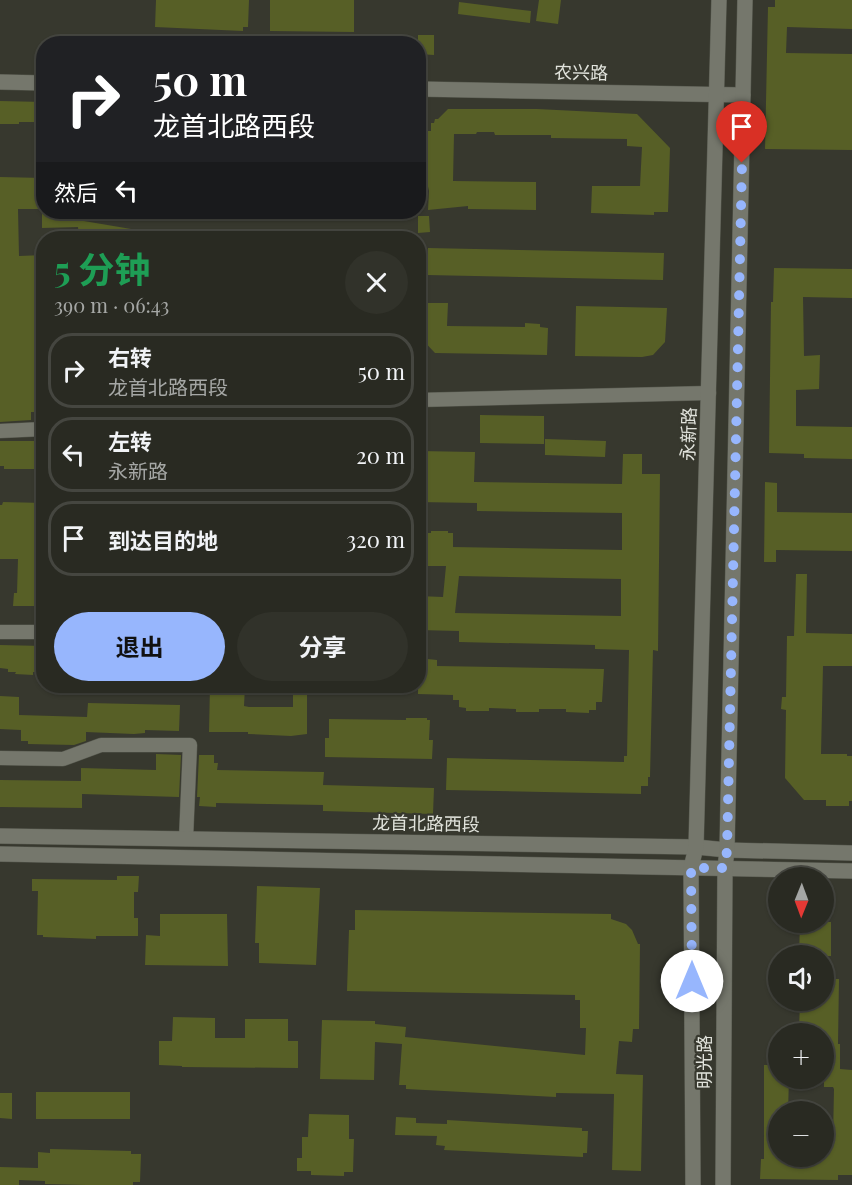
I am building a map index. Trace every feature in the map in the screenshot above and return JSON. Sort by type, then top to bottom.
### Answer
[{"type":"main road","name":"永新路","points":[[691,868],[696,847],[718,0]]},
{"type":"main road","points":[[725,868],[745,0]]},
{"type":"main road","points":[[0,82],[36,83]]},
{"type":"main road","name":"农兴路","points":[[426,89],[743,94]]},
{"type":"main road","name":"龙首北路西段","points":[[0,836],[696,847],[727,850],[852,853]]},
{"type":"main road","points":[[0,854],[852,871]]},
{"type":"main road","name":"明光路","points":[[691,868],[693,1185]]},
{"type":"main road","name":"明光路","points":[[723,1185],[725,868]]},
{"type":"street","points":[[426,400],[709,393]]},
{"type":"street","points":[[0,431],[36,429]]},
{"type":"street","points":[[0,632],[36,632]]},
{"type":"street","points":[[0,758],[63,759],[101,745],[190,745],[186,839]]},
{"type":"building","points":[[156,0],[249,0],[248,27],[243,27],[243,31],[155,27]]},
{"type":"building","points":[[270,0],[354,0],[354,32],[270,31]]},
{"type":"building","points":[[539,0],[561,0],[558,24],[536,21]]},
{"type":"building","points":[[775,0],[852,0],[852,29],[787,27],[786,53],[852,54],[852,150],[765,149],[768,7],[775,7]]},
{"type":"building","points":[[459,2],[531,11],[530,23],[458,14]]},
{"type":"building","points":[[434,35],[434,55],[426,54],[426,36],[418,36]]},
{"type":"building","points":[[0,101],[36,102],[36,122],[0,124]]},
{"type":"building","points":[[448,109],[537,109],[637,114],[670,148],[668,212],[654,212],[654,215],[591,213],[592,186],[640,186],[642,147],[627,146],[627,139],[551,138],[551,135],[495,135],[494,132],[454,134],[453,181],[536,182],[536,210],[468,209],[468,206],[428,210],[426,131],[431,131],[431,123]]},
{"type":"building","points":[[0,177],[36,178],[36,209],[18,209],[19,256],[36,255],[36,412],[31,412],[31,420],[0,422]]},
{"type":"building","points":[[426,216],[429,216],[430,232],[418,231],[418,219],[426,219]]},
{"type":"building","points":[[42,219],[72,219],[143,231],[78,231],[78,227],[42,228]]},
{"type":"building","points":[[428,248],[664,253],[663,280],[427,275]]},
{"type":"building","points":[[774,268],[852,269],[852,298],[803,297],[804,356],[820,355],[819,389],[796,390],[796,426],[852,427],[852,459],[804,458],[804,454],[769,453],[771,302],[773,302]]},
{"type":"building","points":[[426,303],[448,303],[447,326],[525,327],[525,323],[540,324],[540,327],[548,328],[547,355],[435,353],[426,343]]},
{"type":"building","points":[[576,306],[667,308],[665,342],[653,355],[642,357],[575,356]]},
{"type":"building","points":[[480,415],[544,416],[544,444],[480,443]]},
{"type":"building","points":[[545,439],[606,441],[605,457],[545,455]]},
{"type":"building","points":[[0,441],[36,441],[36,469],[4,469],[4,466],[0,466]]},
{"type":"building","points":[[426,451],[475,452],[474,482],[622,484],[623,454],[642,454],[642,474],[660,474],[658,651],[653,650],[650,777],[648,777],[648,786],[641,786],[641,794],[446,790],[447,758],[624,762],[624,756],[627,756],[629,650],[595,649],[595,645],[459,642],[459,631],[426,630],[426,596],[443,597],[446,566],[426,566],[426,533],[448,531],[448,533],[453,533],[453,547],[622,550],[622,513],[477,511],[477,503],[426,502]],"holes":[[[459,576],[621,579],[621,616],[455,613]]]},
{"type":"building","points":[[765,482],[777,483],[777,512],[852,513],[852,551],[776,550],[776,562],[764,562]]},
{"type":"building","points":[[3,502],[36,503],[36,606],[13,606],[14,593],[17,593],[18,559],[0,559],[0,505]]},
{"type":"building","points":[[796,574],[807,574],[806,633],[852,634],[852,666],[823,666],[821,754],[852,756],[852,801],[849,801],[849,806],[826,806],[826,800],[804,800],[785,778],[786,710],[781,709],[782,697],[786,697],[787,636],[794,636]]},
{"type":"building","points":[[0,645],[36,646],[36,672],[33,672],[33,675],[15,674],[16,672],[8,672],[8,669],[0,668]]},
{"type":"building","points":[[426,659],[437,660],[437,666],[604,669],[602,702],[596,702],[596,710],[589,710],[589,713],[566,712],[566,709],[516,712],[516,709],[489,708],[489,711],[466,711],[466,708],[459,707],[459,700],[453,700],[453,695],[418,694],[426,693]]},
{"type":"building","points":[[210,693],[245,693],[244,706],[249,707],[293,707],[293,693],[307,693],[307,734],[291,736],[248,734],[248,732],[209,732]]},
{"type":"building","points":[[0,696],[19,697],[19,715],[87,717],[88,703],[180,705],[179,731],[145,730],[145,733],[134,734],[86,732],[86,741],[74,745],[28,744],[28,741],[21,741],[21,730],[0,729]]},
{"type":"building","points":[[406,718],[430,720],[429,740],[433,740],[432,759],[325,757],[325,738],[329,738],[329,719],[406,720]]},
{"type":"building","points":[[156,754],[181,755],[179,797],[82,794],[82,808],[0,807],[0,780],[81,781],[81,768],[156,770]]},
{"type":"building","points":[[199,755],[214,755],[214,763],[218,763],[217,770],[324,772],[323,785],[434,788],[433,814],[323,811],[323,805],[216,803],[216,807],[199,806],[200,797],[197,797]]},
{"type":"building","points":[[117,876],[139,876],[138,892],[134,892],[134,918],[138,918],[138,936],[96,936],[96,939],[37,935],[38,891],[32,891],[32,879],[117,880]]},
{"type":"building","points":[[257,886],[320,888],[316,965],[259,963],[259,943],[255,943]]},
{"type":"building","points":[[355,910],[611,914],[611,919],[626,924],[640,944],[639,1029],[633,1029],[632,1042],[619,1041],[616,1074],[643,1075],[641,1171],[612,1170],[614,1094],[556,1093],[556,1097],[406,1089],[406,1085],[399,1085],[402,1044],[375,1042],[374,1080],[320,1079],[322,1020],[375,1021],[375,1024],[406,1027],[405,1037],[585,1055],[586,1028],[580,1028],[580,1000],[575,1000],[575,995],[347,991],[349,930],[355,930]]},
{"type":"building","points":[[160,914],[227,914],[228,966],[145,965],[146,935],[160,936]]},
{"type":"building","points":[[800,933],[831,933],[831,945],[799,945]]},
{"type":"building","points":[[834,979],[839,979],[840,1069],[852,1070],[852,1175],[838,1175],[838,1180],[760,1179],[761,1159],[764,1159],[764,1065],[768,1065],[768,1089],[789,1089],[788,1101],[768,1101],[768,1167],[834,1167],[834,1023],[799,1023],[800,1011],[834,1011]]},
{"type":"building","points":[[173,1017],[215,1018],[215,1038],[245,1038],[245,1019],[288,1019],[288,1041],[298,1041],[298,1068],[159,1065],[159,1041],[172,1041]]},
{"type":"building","points":[[36,1092],[130,1092],[130,1119],[36,1119]]},
{"type":"building","points":[[0,1093],[12,1093],[12,1119],[0,1118]]},
{"type":"building","points":[[309,1114],[349,1115],[349,1139],[354,1139],[353,1172],[344,1172],[344,1176],[311,1175],[311,1171],[297,1171],[297,1158],[302,1158],[302,1137],[308,1137]]},
{"type":"building","points":[[396,1117],[416,1118],[416,1123],[447,1124],[447,1120],[582,1128],[582,1131],[588,1131],[587,1153],[583,1153],[583,1157],[444,1150],[445,1146],[436,1145],[437,1136],[395,1135]]},
{"type":"building","points":[[50,1149],[131,1151],[131,1154],[141,1154],[140,1182],[133,1182],[133,1185],[85,1185],[45,1184],[45,1181],[19,1180],[19,1185],[0,1185],[0,1167],[38,1168],[38,1152],[50,1153]]},
{"type":"route","points":[[692,981],[691,868],[725,868],[727,850],[742,163]]}]
